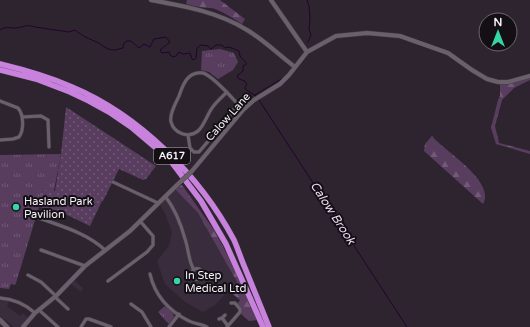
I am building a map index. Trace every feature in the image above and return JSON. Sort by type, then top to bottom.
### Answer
[{"type":"highway","name":"A617","points":[[0,64],[42,75],[73,87],[93,97],[119,113],[139,128],[175,159],[206,195],[231,235],[269,327]]},
{"type":"highway","name":"A617","points":[[0,70],[36,79],[89,101],[131,127],[170,160],[201,201],[226,244],[263,327]]},
{"type":"main road","points":[[0,320],[8,327]]},
{"type":"street","points":[[151,0],[198,10],[217,16],[242,27],[295,67]]},
{"type":"street","points":[[271,0],[307,52]]},
{"type":"street","name":"Calow Lane","points":[[23,327],[37,312],[56,297],[86,266],[130,231],[192,171],[243,110],[254,100],[280,84],[307,52],[336,36],[367,33],[392,34],[409,38],[448,53],[487,79],[498,82],[508,82],[530,76]]},
{"type":"street","points":[[227,92],[212,108],[197,131],[188,135],[176,131],[172,125],[171,118],[181,90],[187,78],[192,75],[203,73],[209,76],[227,92],[243,110]]},
{"type":"street","points":[[0,101],[18,108],[22,117],[22,131],[19,137],[0,140]]},
{"type":"street","name":"Calow Lane","points":[[188,135],[190,148],[194,152],[199,152],[232,112],[237,103]]},
{"type":"street","points":[[22,117],[37,116],[46,118],[49,123],[49,147]]},
{"type":"street","points":[[113,182],[158,203]]},
{"type":"street","points":[[165,196],[178,218],[186,240],[189,259],[194,270]]},
{"type":"street","points":[[39,218],[73,230],[105,250]]},
{"type":"street","points":[[111,280],[147,252],[153,245],[153,236],[140,221]]},
{"type":"street","points":[[41,250],[77,261],[86,266]]},
{"type":"street","points":[[150,274],[150,279],[155,291],[161,299],[191,322],[207,327]]},
{"type":"street","points":[[28,275],[42,281],[68,309]]},
{"type":"street","points":[[0,298],[12,299],[37,312],[58,327]]},
{"type":"street","points":[[222,317],[228,327],[240,313],[240,309],[234,302]]},
{"type":"street","points":[[131,304],[136,305],[151,327]]},
{"type":"street","points":[[175,327],[170,326],[179,314]]},
{"type":"street","points":[[81,327],[86,320],[89,319],[111,327]]},
{"type":"shaded area","points":[[175,189],[198,213],[237,282],[215,305],[203,312],[185,302],[165,284],[157,261],[169,246],[172,232],[165,213],[160,205]]},
{"type":"shaded area","points":[[74,280],[83,288],[81,292],[71,284]]},
{"type":"shaded area","points":[[0,298],[10,300],[7,306],[20,316],[23,313],[28,318],[20,327],[14,327],[0,316]]},
{"type":"green space","points":[[187,0],[220,0],[245,19],[242,24],[218,10],[186,4]]},
{"type":"green space","points":[[220,49],[234,53],[238,62],[233,70],[218,79],[209,72],[201,70],[202,51]]},
{"type":"green space","points":[[530,77],[530,80],[514,88],[502,100],[495,126],[499,143],[530,151],[530,154],[496,144],[491,128],[500,96],[500,84]]},
{"type":"green space","points":[[66,107],[156,166],[146,179],[143,180],[119,169],[90,226],[63,213],[39,207],[43,190],[55,191]]},
{"type":"green space","points":[[432,136],[476,176],[485,195],[483,204],[424,151],[425,144]]},
{"type":"green space","points":[[61,154],[54,191],[39,207],[16,283],[15,285],[11,284],[9,289],[0,288],[0,155]]},
{"type":"green space","points":[[182,185],[214,230],[240,278],[257,320],[249,321],[241,314],[242,309],[237,304],[240,300],[228,290],[237,282],[198,213],[175,189]]},
{"type":"green space","points":[[165,306],[173,313],[174,317],[169,324],[158,312]]},
{"type":"waterway","points":[[307,0],[309,6],[309,29],[311,35],[308,42]]},
{"type":"waterway","points":[[0,30],[28,26],[69,32],[75,30],[83,36],[111,50],[123,48],[124,43],[127,41],[131,41],[139,48],[144,44],[150,47],[154,39],[166,37],[170,42],[160,50],[162,53],[169,52],[173,57],[179,52],[183,54],[190,53],[192,59],[194,60],[196,58],[197,48],[201,45],[208,46],[211,49],[216,45],[222,45],[225,48],[229,47],[239,51],[240,56],[247,64],[243,66],[243,71],[237,76],[239,79],[245,81],[247,85],[245,89],[256,96]]},
{"type":"waterway","points":[[255,95],[283,78]]},
{"type":"waterway","name":"Calow Brook","points":[[259,100],[407,327]]},
{"type":"place","name":"Hasland Park Pavilion","points":[[16,207]]},
{"type":"place","name":"In Step Medical Ltd","points":[[177,281]]}]
